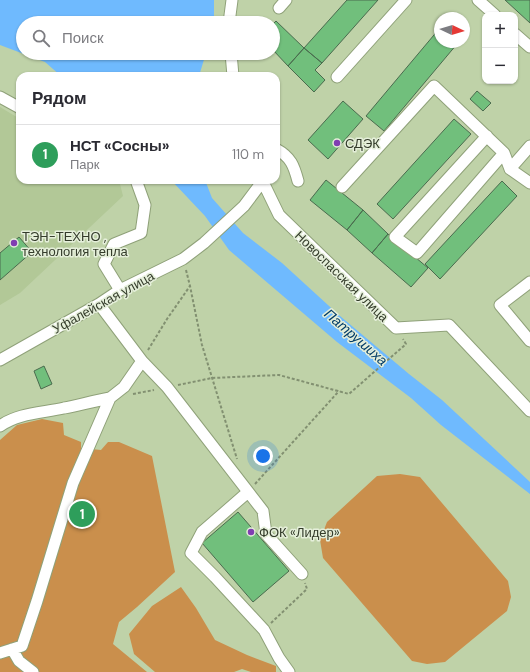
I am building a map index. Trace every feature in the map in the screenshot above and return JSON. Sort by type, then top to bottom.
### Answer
[{"type":"street","points":[[230,16],[232,0]]},
{"type":"street","points":[[337,77],[406,0]]},
{"type":"street","points":[[478,0],[492,12]]},
{"type":"street","points":[[518,37],[530,47]]},
{"type":"street","points":[[232,60],[233,72]]},
{"type":"street","points":[[342,187],[434,86],[504,154],[510,169],[530,184]]},
{"type":"street","points":[[0,97],[16,106]]},
{"type":"street","points":[[487,136],[395,237],[417,253],[504,154]]},
{"type":"street","points":[[510,169],[530,146]]},
{"type":"street","points":[[280,151],[293,164],[298,181]]},
{"type":"street","points":[[120,290],[104,264],[114,244],[142,233],[145,205],[137,184]]},
{"type":"street","name":"Уфалейская улица","points":[[0,360],[100,304],[120,290],[183,259],[204,243],[244,206],[260,184]]},
{"type":"street","name":"Новоспасская улица","points":[[264,184],[279,215],[396,328],[449,325],[530,411]]},
{"type":"street","points":[[530,282],[500,305],[530,341]]},
{"type":"street","points":[[100,304],[142,361],[167,387],[263,511],[266,534],[302,574]]},
{"type":"street","points":[[0,426],[5,422],[26,414],[62,409],[110,398],[124,387],[142,361]]},
{"type":"street","points":[[0,653],[22,646],[73,483],[110,398]]},
{"type":"street","points":[[248,492],[202,532],[191,553],[264,630],[279,658],[290,672]]},
{"type":"street","points":[[12,649],[20,661],[33,672]]},
{"type":"path","points":[[183,259],[202,345],[238,462]]},
{"type":"path","points":[[142,361],[167,319],[190,286]]},
{"type":"path","points":[[130,394],[212,378],[279,375],[349,394],[406,344]]},
{"type":"path","points":[[248,492],[339,391]]},
{"type":"path","points":[[264,630],[307,588],[302,574]]},
{"type":"shaded area","points":[[0,107],[16,117],[16,184],[120,184],[123,196],[20,293],[0,305]]},
{"type":"shaded area","points":[[42,419],[63,423],[64,435],[81,442],[81,448],[101,450],[108,442],[119,442],[152,456],[175,572],[119,622],[113,644],[147,672],[0,672],[0,440],[17,425]]},
{"type":"shaded area","points":[[400,474],[420,477],[508,581],[511,597],[507,611],[445,662],[427,664],[412,661],[323,558],[320,540],[327,522],[377,476]]},
{"type":"shaded area","points":[[181,587],[196,608],[215,640],[247,655],[276,666],[276,672],[251,672],[242,669],[234,672],[155,672],[134,654],[129,634],[152,606]]},
{"type":"water","points":[[0,0],[214,0],[214,16],[16,16],[16,51],[0,45]]},
{"type":"water","points":[[40,60],[204,60],[200,72],[56,72],[45,62]]},
{"type":"water","name":"Патрушиха","points":[[175,184],[207,184],[212,198],[243,233],[282,263],[340,316],[442,400],[530,482],[530,494],[441,425],[411,398],[337,342],[229,250],[205,216]]},
{"type":"building","points":[[347,0],[378,0],[322,63],[304,48]]},
{"type":"building","points":[[505,0],[530,0],[530,23]]},
{"type":"building","points":[[280,25],[304,48],[288,66],[280,57]]},
{"type":"building","points":[[434,35],[434,48],[454,48],[384,131],[366,116]]},
{"type":"building","points":[[304,48],[322,63],[315,70],[325,80],[314,92],[288,66]]},
{"type":"building","points":[[477,91],[491,103],[483,111],[470,99]]},
{"type":"building","points":[[343,101],[363,119],[328,159],[308,140]]},
{"type":"building","points":[[454,119],[471,134],[393,219],[377,204]]},
{"type":"building","points":[[326,180],[363,210],[347,230],[310,200]]},
{"type":"building","points":[[502,181],[517,196],[440,279],[425,264]]},
{"type":"building","points":[[363,210],[388,234],[372,253],[347,230]]},
{"type":"building","points":[[388,234],[428,268],[411,287],[372,253]]},
{"type":"building","points":[[19,237],[32,252],[0,280],[0,253]]},
{"type":"building","points":[[44,366],[52,384],[41,389],[34,371]]},
{"type":"building","points":[[238,512],[289,571],[253,602],[202,543]]},
{"type":"place","name":"СДЭК","points":[[337,143]]},
{"type":"place","name":"ТЭН-ТЕХНО , технология тепла","points":[[14,243]]},
{"type":"place","name":"НСТ «Сосны»","points":[[82,514]]},
{"type":"place","name":"ФОК «Лидер»","points":[[251,532]]}]
